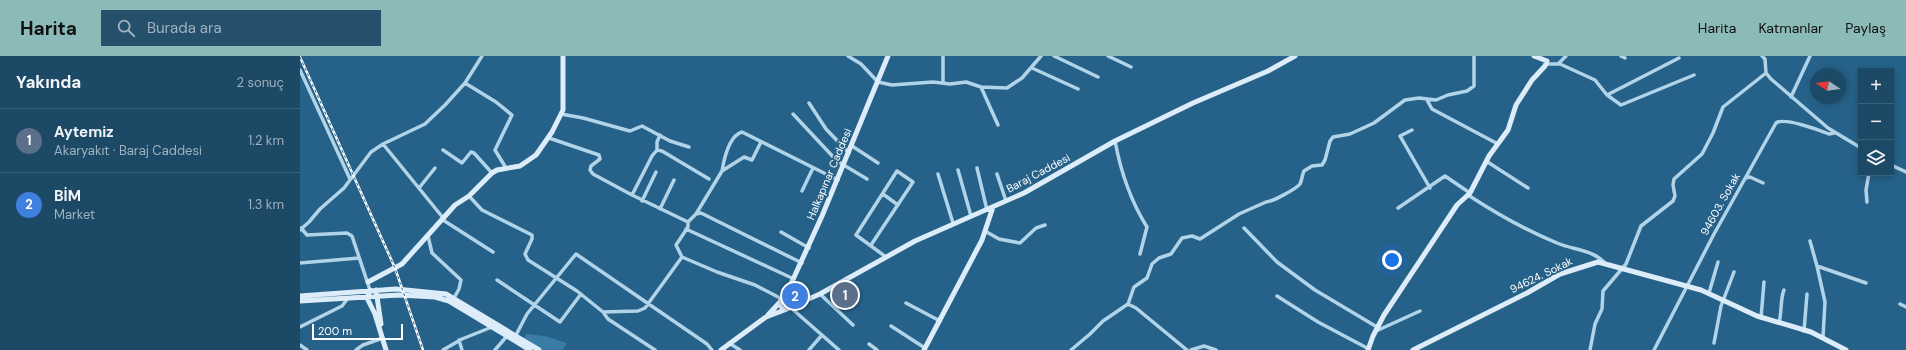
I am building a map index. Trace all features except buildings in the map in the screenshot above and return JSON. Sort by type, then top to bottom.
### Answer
[{"type":"main road","points":[[368,282],[402,264],[455,205],[469,196],[492,173],[506,168],[520,166],[531,160],[549,138],[563,110],[563,56]]},
{"type":"main road","name":"Halkapınar Caddesi","points":[[766,317],[782,300],[802,263],[838,180],[888,56]]},
{"type":"main road","name":"Baraj Caddesi","points":[[766,317],[820,294],[886,257],[953,223],[987,210],[1037,187],[1116,141],[1193,103],[1268,71],[1295,56]]},
{"type":"main road","points":[[1369,350],[1376,329],[1457,205],[1469,194],[1486,161],[1508,130],[1516,105],[1546,64],[1547,61],[1534,56]]},
{"type":"main road","points":[[924,349],[940,321],[985,231],[993,207]]},
{"type":"main road","name":"94624. Sokak","points":[[1413,350],[1528,293],[1560,274],[1598,262],[1624,267],[1688,285],[1709,293],[1761,318],[1804,330],[1846,350]]},
{"type":"main road","points":[[373,290],[378,297],[380,320],[387,350]]},
{"type":"main road","points":[[367,298],[373,290]]},
{"type":"main road","points":[[300,296],[356,293],[373,290],[422,290],[446,294],[539,350]]},
{"type":"main road","points":[[300,301],[399,295],[436,297],[449,301],[530,350]]},
{"type":"main road","points":[[367,298],[375,314],[387,350]]},
{"type":"main road","points":[[788,298],[792,301],[789,308],[781,307],[782,300],[788,298]]},
{"type":"main road","points":[[721,350],[766,317]]},
{"type":"street","points":[[373,290],[368,282],[352,236],[347,233],[307,235],[300,229],[309,222],[320,209],[335,197],[371,152],[383,144],[425,124],[465,83],[482,56]]},
{"type":"street","points":[[848,56],[861,64],[878,82],[892,85],[950,84],[966,82],[981,87],[1007,88],[1032,68],[1041,56]]},
{"type":"street","points":[[943,56],[943,83]]},
{"type":"street","points":[[1054,56],[1098,78]]},
{"type":"street","points":[[1108,56],[1131,67]]},
{"type":"street","points":[[1070,350],[1103,321],[1128,304],[1134,286],[1147,278],[1152,264],[1159,258],[1171,254],[1182,238],[1192,236],[1200,239],[1239,214],[1266,202],[1270,202],[1288,192],[1299,184],[1304,171],[1312,166],[1322,165],[1325,160],[1330,141],[1334,137],[1350,134],[1374,123],[1405,100],[1419,98],[1436,100],[1448,95],[1467,92],[1474,86],[1474,56]]},
{"type":"street","points":[[1558,64],[1566,56]]},
{"type":"street","points":[[1620,56],[1625,58]]},
{"type":"street","points":[[1762,56],[1765,59],[1766,72],[1791,97],[1834,133],[1858,146]]},
{"type":"street","points":[[1791,97],[1810,56]]},
{"type":"street","points":[[1607,95],[1679,58]]},
{"type":"street","points":[[1546,64],[1558,64],[1595,80],[1607,95],[1621,105],[1694,75]]},
{"type":"street","points":[[1032,68],[1078,89]]},
{"type":"street","points":[[300,70],[302,78],[350,180]]},
{"type":"street","points":[[1590,350],[1595,324],[1602,309],[1603,291],[1624,267],[1631,255],[1641,226],[1673,201],[1674,179],[1702,154],[1713,133],[1723,106],[1766,72]]},
{"type":"street","points":[[465,83],[496,102],[512,115],[496,150],[506,168]]},
{"type":"street","points":[[981,87],[998,125]]},
{"type":"street","points":[[1426,100],[1432,109],[1498,144]]},
{"type":"street","points":[[809,103],[826,129],[849,153]]},
{"type":"street","points":[[561,114],[583,118],[630,131],[642,126],[670,141],[689,147]]},
{"type":"street","points":[[793,114],[843,166],[867,179]]},
{"type":"street","name":"94603. Sokak","points":[[1654,350],[1670,316],[1771,130],[1779,121],[1787,121],[1829,134],[1834,133]]},
{"type":"street","points":[[1412,130],[1400,136],[1430,188]]},
{"type":"street","points":[[782,300],[755,285],[682,258],[676,245],[686,229],[688,222],[696,214],[722,171],[726,151],[738,133],[742,132],[838,180]]},
{"type":"street","points":[[632,196],[652,156],[657,150],[657,142],[660,135]]},
{"type":"street","points":[[549,138],[599,156],[600,159],[591,166],[590,170],[593,174],[632,196],[688,222]]},
{"type":"street","points":[[1116,141],[1124,181],[1135,207],[1147,227],[1140,254]]},
{"type":"street","points":[[722,171],[744,157],[752,160],[761,142]]},
{"type":"street","points":[[383,144],[443,220],[493,252]]},
{"type":"street","points":[[852,146],[878,163]]},
{"type":"street","points":[[443,150],[462,163],[471,152],[474,153],[492,173]]},
{"type":"street","points":[[657,150],[662,151],[709,179]]},
{"type":"street","points":[[1486,161],[1528,188]]},
{"type":"street","points":[[1894,166],[1906,172]]},
{"type":"street","points":[[419,188],[435,168]]},
{"type":"street","points":[[802,191],[813,168]]},
{"type":"street","points":[[976,168],[987,210]]},
{"type":"street","points":[[958,170],[970,216]]},
{"type":"street","points":[[871,245],[912,182],[897,171],[856,236],[871,245],[886,257]]},
{"type":"street","points":[[642,200],[656,172]]},
{"type":"street","points":[[938,174],[953,223]]},
{"type":"street","points":[[997,174],[1006,201]]},
{"type":"street","points":[[1398,208],[1430,188],[1445,176],[1508,221],[1558,244],[1598,256],[1604,262]]},
{"type":"street","points":[[1867,202],[1866,190],[1868,176]]},
{"type":"street","points":[[1745,178],[1750,177],[1764,183]]},
{"type":"street","points":[[660,210],[674,180]]},
{"type":"street","points":[[883,194],[898,205]]},
{"type":"street","points":[[469,196],[482,210],[532,235],[532,239],[525,254],[528,260],[581,294],[603,312],[608,319],[652,349]]},
{"type":"street","points":[[696,214],[701,213],[802,263]]},
{"type":"street","points":[[985,231],[999,239],[1020,242],[1036,228],[1045,225]]},
{"type":"street","points":[[1244,228],[1276,262],[1315,290],[1376,329],[1420,311]]},
{"type":"street","points":[[686,229],[794,279]]},
{"type":"street","points":[[781,232],[809,248]]},
{"type":"street","points":[[428,236],[432,253],[461,280],[460,289],[454,298]]},
{"type":"street","points":[[1810,241],[1825,302],[1823,338]]},
{"type":"street","points":[[516,335],[527,314],[576,254],[707,344],[712,350]]},
{"type":"street","points":[[300,263],[359,258]]},
{"type":"street","points":[[603,312],[638,311],[649,304],[682,258]]},
{"type":"street","points":[[1709,293],[1718,262]]},
{"type":"street","points":[[1817,266],[1866,282]]},
{"type":"street","points":[[1714,343],[1724,300],[1734,272]]},
{"type":"street","points":[[498,280],[560,322],[581,294]]},
{"type":"street","points":[[1761,318],[1764,282]]},
{"type":"street","points":[[1779,324],[1782,308],[1781,299],[1784,290]]},
{"type":"street","points":[[820,294],[853,325]]},
{"type":"street","points":[[1804,330],[1807,294]]},
{"type":"street","points":[[1277,296],[1318,322],[1369,350]]},
{"type":"street","points":[[300,327],[342,306],[348,298]]},
{"type":"street","points":[[906,303],[940,321]]},
{"type":"street","points":[[1128,304],[1136,308],[1187,350]]},
{"type":"street","points":[[1900,304],[1906,307]]},
{"type":"street","points":[[789,308],[839,350]]},
{"type":"street","points":[[891,326],[924,349]]},
{"type":"street","points":[[443,350],[459,340],[492,327]]},
{"type":"street","points":[[809,350],[822,335]]},
{"type":"street","points":[[495,350],[507,336]]},
{"type":"street","points":[[356,350],[363,345],[383,338]]},
{"type":"street","points":[[459,340],[462,350]]},
{"type":"street","points":[[729,343],[740,350]]},
{"type":"street","points":[[869,344],[876,350]]},
{"type":"street","points":[[300,345],[307,350]]},
{"type":"street","points":[[1191,350],[1204,346],[1216,350]]},
{"type":"shaded area","points":[[526,334],[545,336],[567,343],[563,350],[543,350],[524,338]]},
{"type":"railway","points":[[300,57],[395,268],[423,350]]},
{"type":"place","name":"Aytemiz","points":[[845,295]]},
{"type":"place","name":"BİM","points":[[795,296]]}]
